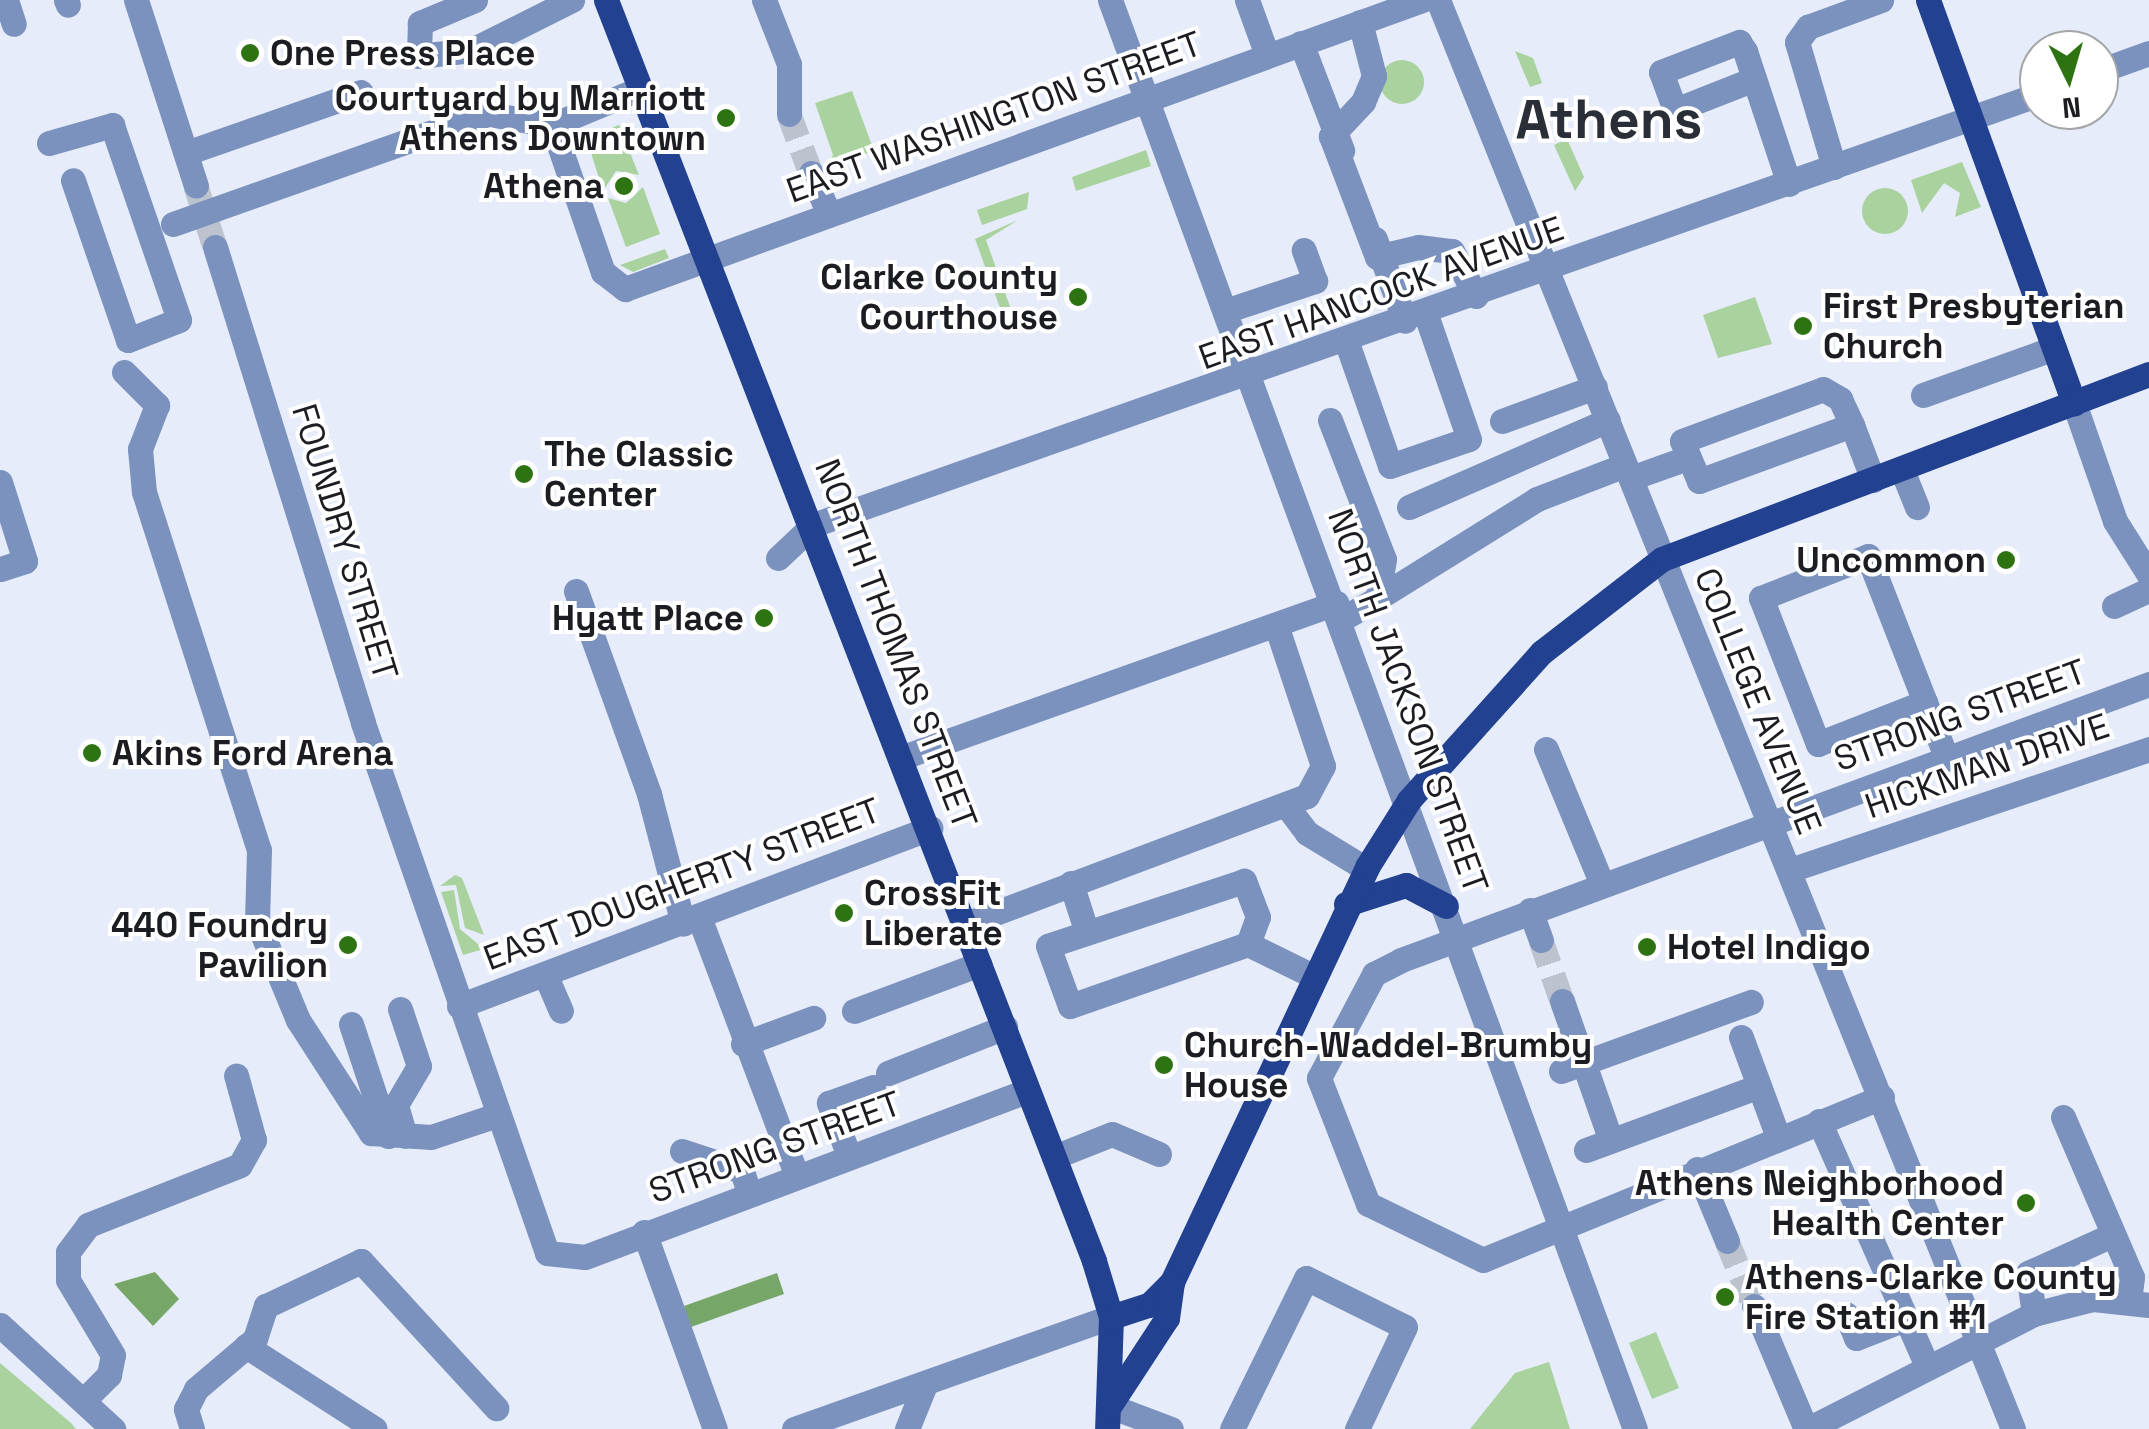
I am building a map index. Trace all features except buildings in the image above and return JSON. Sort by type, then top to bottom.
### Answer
[{"type":"main road","name":"NORTH THOMAS STREET","points":[[606,0],[704,260],[903,757],[1111,1317]]},
{"type":"main road","points":[[1928,0],[2074,403]]},
{"type":"main road","points":[[1108,1417],[1167,1318],[1172,1282],[1310,975],[1346,904],[1408,800],[1542,652],[1662,559],[2149,374]]},
{"type":"main road","points":[[1346,904],[1406,885],[1446,906]]},
{"type":"main road","points":[[1108,1417],[1111,1317],[1149,1305],[1172,1282]]},
{"type":"street","points":[[136,0],[196,186]]},
{"type":"street","points":[[475,0],[420,24],[418,56],[472,50],[514,34],[525,4],[572,0]]},
{"type":"street","points":[[764,0],[789,64],[789,114]]},
{"type":"street","name":"NORTH JACKSON STREET","points":[[1110,0],[1339,611],[1635,1429]]},
{"type":"street","points":[[1246,0],[1267,55]]},
{"type":"street","name":"EAST WASHINGTON STREET","points":[[552,126],[606,276],[624,289],[1148,96],[1422,0]]},
{"type":"street","name":"COLLEGE AVENUE","points":[[1438,0],[1550,270],[1662,559],[2013,1429]]},
{"type":"street","points":[[1834,167],[1797,42],[1808,27],[1881,0]]},
{"type":"street","points":[[1360,22],[1374,76],[1363,102],[1331,136],[1377,257],[1418,247],[1452,251],[1476,296]]},
{"type":"street","points":[[1301,43],[1468,439],[1390,466],[1347,342]]},
{"type":"street","points":[[2119,64],[2149,53]]},
{"type":"street","points":[[1754,79],[1789,184]]},
{"type":"street","points":[[162,228],[460,122],[489,114],[552,126],[639,88]]},
{"type":"street","points":[[186,153],[361,92]]},
{"type":"street","name":"EAST HANCOCK AVENUE","points":[[813,525],[1253,377],[2019,101]]},
{"type":"street","points":[[49,143],[112,125],[162,228],[180,320],[128,340],[74,180]]},
{"type":"street","points":[[811,173],[828,214]]},
{"type":"street","name":"FOUNDRY STREET","points":[[215,248],[492,1108],[548,1254]]},
{"type":"street","points":[[1228,310],[1315,281],[1304,250]]},
{"type":"street","points":[[1923,394],[2054,348]]},
{"type":"street","points":[[124,372],[157,405],[140,449],[144,492],[259,850],[257,921],[298,1020],[358,1123],[396,1136],[492,1108]]},
{"type":"street","points":[[1502,421],[1595,387]]},
{"type":"street","points":[[1852,425],[1699,481],[1682,442],[1823,390],[1840,399],[1852,425],[1873,480]]},
{"type":"street","points":[[2074,403],[2116,520],[2149,576]]},
{"type":"street","points":[[1330,420],[1384,559],[1378,598]]},
{"type":"street","points":[[1409,507],[1608,420]]},
{"type":"street","points":[[903,757],[1276,625],[1378,598],[1537,499],[1676,462]]},
{"type":"street","points":[[1902,470],[1916,507]]},
{"type":"street","points":[[0,482],[25,561],[0,569]]},
{"type":"street","points":[[778,558],[813,525]]},
{"type":"street","points":[[1925,702],[1818,744],[1761,598],[1868,556],[1925,702],[1946,757]]},
{"type":"street","points":[[2114,606],[2149,590]]},
{"type":"street","points":[[576,591],[691,920],[797,1176]]},
{"type":"street","points":[[966,924],[1306,796],[1323,766],[1276,625]]},
{"type":"street","name":"STRONG STREET","points":[[1882,1098],[1558,1222],[1545,1238],[1483,1260],[1368,1204],[1319,1078],[1374,974],[1457,937],[2149,684]]},
{"type":"street","points":[[1546,749],[1602,884]]},
{"type":"street","name":"HICKMAN DRIVE","points":[[1790,870],[2149,749]]},
{"type":"street","points":[[1286,806],[1306,833],[1366,870]]},
{"type":"street","name":"EAST DOUGHERTY STREET","points":[[460,1006],[930,828]]},
{"type":"street","points":[[1248,944],[1258,917],[1244,881],[1048,946],[1070,1006],[1248,944],[1310,975]]},
{"type":"street","points":[[1071,883],[1088,933]]},
{"type":"street","points":[[1530,910],[1541,940]]},
{"type":"street","points":[[854,1011],[980,964]]},
{"type":"street","points":[[545,974],[561,1011]]},
{"type":"street","points":[[1562,1001],[1572,1066],[1598,1146],[1759,1086]]},
{"type":"street","points":[[1572,1066],[1751,1002]]},
{"type":"street","points":[[396,1136],[396,1105],[419,1066],[400,1009]]},
{"type":"street","points":[[743,1044],[813,1018]]},
{"type":"street","points":[[351,1024],[396,1136]]},
{"type":"street","points":[[849,1156],[829,1103],[1005,1028]]},
{"type":"street","points":[[1741,1036],[1778,1137]]},
{"type":"street","points":[[85,1399],[109,1375],[113,1354],[68,1280],[68,1252],[88,1226],[240,1165],[254,1140],[236,1075]]},
{"type":"street","name":"STRONG STREET","points":[[548,1254],[585,1256],[1027,1091]]},
{"type":"street","points":[[1754,1306],[1812,1428],[1976,1337],[2034,1314],[2094,1299],[2139,1303],[2132,1277],[2063,1116]]},
{"type":"street","points":[[1819,1122],[1926,1364]]},
{"type":"street","points":[[1054,1157],[1112,1134],[1159,1154]]},
{"type":"street","points":[[682,1150],[742,1172],[750,1193]]},
{"type":"street","points":[[1697,1168],[1727,1240]]},
{"type":"street","points":[[644,1232],[715,1429]]},
{"type":"street","points":[[2034,1314],[2028,1274],[2112,1235]]},
{"type":"street","points":[[192,1429],[186,1409],[196,1390],[246,1346],[266,1306],[361,1261],[496,1408]]},
{"type":"street","points":[[1232,1429],[1306,1278],[1405,1327],[1356,1429]]},
{"type":"street","points":[[1846,1314],[1856,1338],[1905,1320]]},
{"type":"street","points":[[814,1427],[1111,1317]]},
{"type":"street","points":[[0,1324],[113,1429]]},
{"type":"street","points":[[246,1346],[375,1429]]},
{"type":"street","points":[[907,1429],[924,1388]]},
{"type":"street","points":[[1108,1417],[1171,1429]]},
{"type":"shaded area","points":[[1515,51],[1533,58],[1542,83],[1530,87]]},
{"type":"shaded area","points":[[1402,60],[1418,66],[1424,82],[1418,98],[1402,104],[1386,98],[1380,82],[1386,66]]},
{"type":"shaded area","points":[[852,91],[874,151],[827,167],[833,155],[815,103]]},
{"type":"shaded area","points":[[619,125],[639,175],[616,171],[603,191],[586,137]]},
{"type":"shaded area","points":[[1567,139],[1584,177],[1575,191],[1554,145]]},
{"type":"shaded area","points":[[1146,150],[1151,166],[1076,191],[1072,177]]},
{"type":"shaded area","points":[[1962,162],[1981,207],[1955,217],[1960,193],[1944,183],[1922,213],[1911,180]]},
{"type":"shaded area","points":[[643,187],[660,234],[626,247],[608,198],[626,203]]},
{"type":"shaded area","points":[[1885,188],[1901,195],[1908,211],[1901,227],[1885,234],[1869,227],[1862,211],[1869,195]]},
{"type":"shaded area","points":[[1029,192],[1027,209],[982,225],[977,210]]},
{"type":"shaded area","points":[[1018,220],[986,240],[1017,326],[1008,330],[975,239]]},
{"type":"shaded area","points":[[665,249],[669,258],[633,272],[620,265]]},
{"type":"shaded area","points":[[1755,297],[1772,344],[1718,358],[1703,315]]},
{"type":"shaded area","points":[[455,875],[462,878],[484,935],[465,928],[456,885],[440,886]]},
{"type":"shaded area","points":[[454,890],[460,929],[484,949],[463,955],[441,892]]},
{"type":"shaded area","points":[[155,1272],[179,1299],[153,1326],[114,1284]]},
{"type":"shaded area","points":[[777,1273],[784,1294],[691,1327],[684,1306]]},
{"type":"shaded area","points":[[1656,1332],[1679,1388],[1652,1399],[1629,1343]]},
{"type":"shaded area","points":[[1549,1362],[1570,1429],[1470,1429],[1515,1373]]},
{"type":"shaded area","points":[[0,1363],[71,1423],[76,1429],[0,1429]]},
{"type":"tunnel","points":[[789,114],[811,173]]},
{"type":"tunnel","points":[[196,186],[215,247]]},
{"type":"tunnel","points":[[1541,940],[1562,1001]]},
{"type":"tunnel","points":[[1727,1241],[1754,1306]]},
{"type":"place","name":"One Press Place","points":[[250,53]]},
{"type":"place","name":"Courtyard by Marriott Athens Downtown","points":[[726,118]]},
{"type":"place","name":"Athena","points":[[624,186]]},
{"type":"place","name":"Clarke County Courthouse","points":[[1078,297]]},
{"type":"place","name":"First Presbyterian Church","points":[[1803,326]]},
{"type":"place","name":"The Classic Center","points":[[524,474]]},
{"type":"place","name":"Uncommon","points":[[2006,560]]},
{"type":"place","name":"Hyatt Place","points":[[764,618]]},
{"type":"place","name":"Akins Ford Arena","points":[[92,753]]},
{"type":"place","name":"CrossFit Liberate","points":[[844,913]]},
{"type":"place","name":"440 Foundry Pavilion","points":[[348,945]]},
{"type":"place","name":"Hotel Indigo","points":[[1647,947]]},
{"type":"place","name":"Church-Waddel-Brumby House","points":[[1164,1065]]},
{"type":"place","name":"Athens Neighborhood Health Center","points":[[2026,1203]]},
{"type":"place","name":"Athens-Clarke County Fire Station #1","points":[[1725,1297]]},
{"type":"district","name":"Athens","points":[[1609,120]]}]
